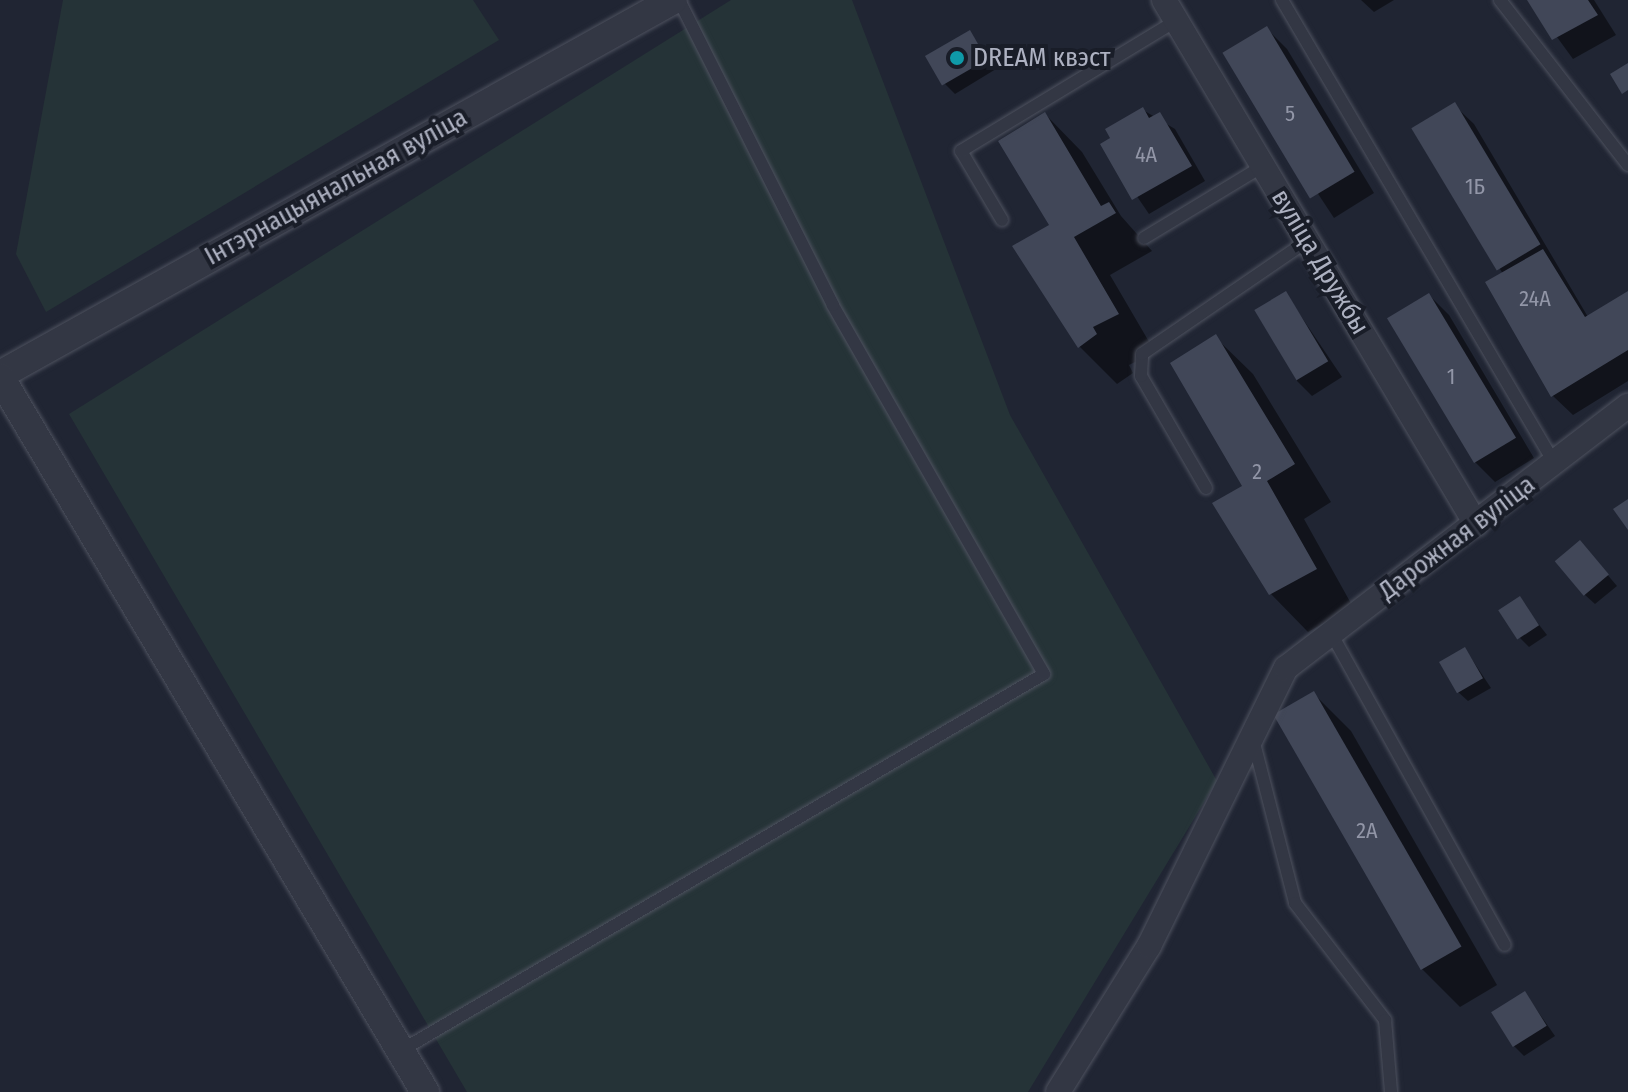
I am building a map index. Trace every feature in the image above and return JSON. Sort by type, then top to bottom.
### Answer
[{"type":"street","name":"Інтэрнацыянальная вуліца","points":[[0,376],[673,0]]},
{"type":"street","name":"вуліца Дружбы","points":[[1170,10],[1476,524]]},
{"type":"street","points":[[0,376],[425,1092]]},
{"type":"street","name":"Дарожная вуліца","points":[[1252,736],[1286,668],[1628,406]]},
{"type":"street","points":[[1058,1092],[1149,946],[1252,736]]},
{"type":"lane","points":[[402,1050],[1044,674],[833,305],[679,0]]},
{"type":"lane","points":[[1282,0],[1555,464]]},
{"type":"lane","points":[[1500,0],[1628,165]]},
{"type":"lane","points":[[1002,220],[961,151],[1170,10]]},
{"type":"lane","points":[[1144,238],[1263,166]]},
{"type":"lane","points":[[1206,488],[1141,376],[1142,354],[1307,241]]},
{"type":"lane","points":[[1331,633],[1505,945]]},
{"type":"lane","points":[[1252,736],[1295,903],[1385,1020],[1391,1092]]},
{"type":"shaded area","points":[[63,0],[473,0],[499,40],[46,312],[16,254]]},
{"type":"shaded area","points":[[731,0],[852,0],[1010,415],[1217,781],[1028,1092],[467,1092],[69,414]]},
{"type":"building","points":[[1527,0],[1588,0],[1598,15],[1552,40]]},
{"type":"building","points":[[1267,26],[1355,172],[1310,199],[1222,53]]},
{"type":"building","name":"DREAM квэст","points":[[970,30],[987,59],[942,85],[925,56]]},
{"type":"building","points":[[1628,63],[1628,90],[1622,94],[1610,74]]},
{"type":"building","points":[[1455,102],[1540,244],[1497,271],[1411,128]]},
{"type":"building","points":[[1143,107],[1149,118],[1160,112],[1192,166],[1132,200],[1100,144],[1110,138],[1105,129]]},
{"type":"building","points":[[1045,112],[1101,206],[1109,202],[1116,213],[1074,237],[1119,314],[1093,327],[1097,334],[1078,348],[1012,246],[1049,225],[998,141]]},
{"type":"building","points":[[1543,249],[1585,317],[1628,291],[1628,350],[1551,397],[1485,282]]},
{"type":"building","points":[[1286,291],[1328,361],[1297,380],[1254,310]]},
{"type":"building","points":[[1429,293],[1516,438],[1474,463],[1387,318]]},
{"type":"building","points":[[1216,334],[1295,464],[1267,481],[1317,569],[1269,595],[1212,503],[1242,486],[1170,363]]},
{"type":"building","points":[[1628,499],[1628,530],[1613,509]]},
{"type":"building","points":[[1580,540],[1609,574],[1584,596],[1555,561]]},
{"type":"building","points":[[1520,596],[1539,625],[1517,640],[1498,610]]},
{"type":"building","points":[[1465,647],[1483,678],[1457,693],[1439,662]]},
{"type":"building","points":[[1314,691],[1462,946],[1421,970],[1273,714]]},
{"type":"building","points":[[1525,991],[1547,1026],[1513,1047],[1491,1012]]},
{"type":"place","name":"DREAM квэст","points":[[957,58]]}]
